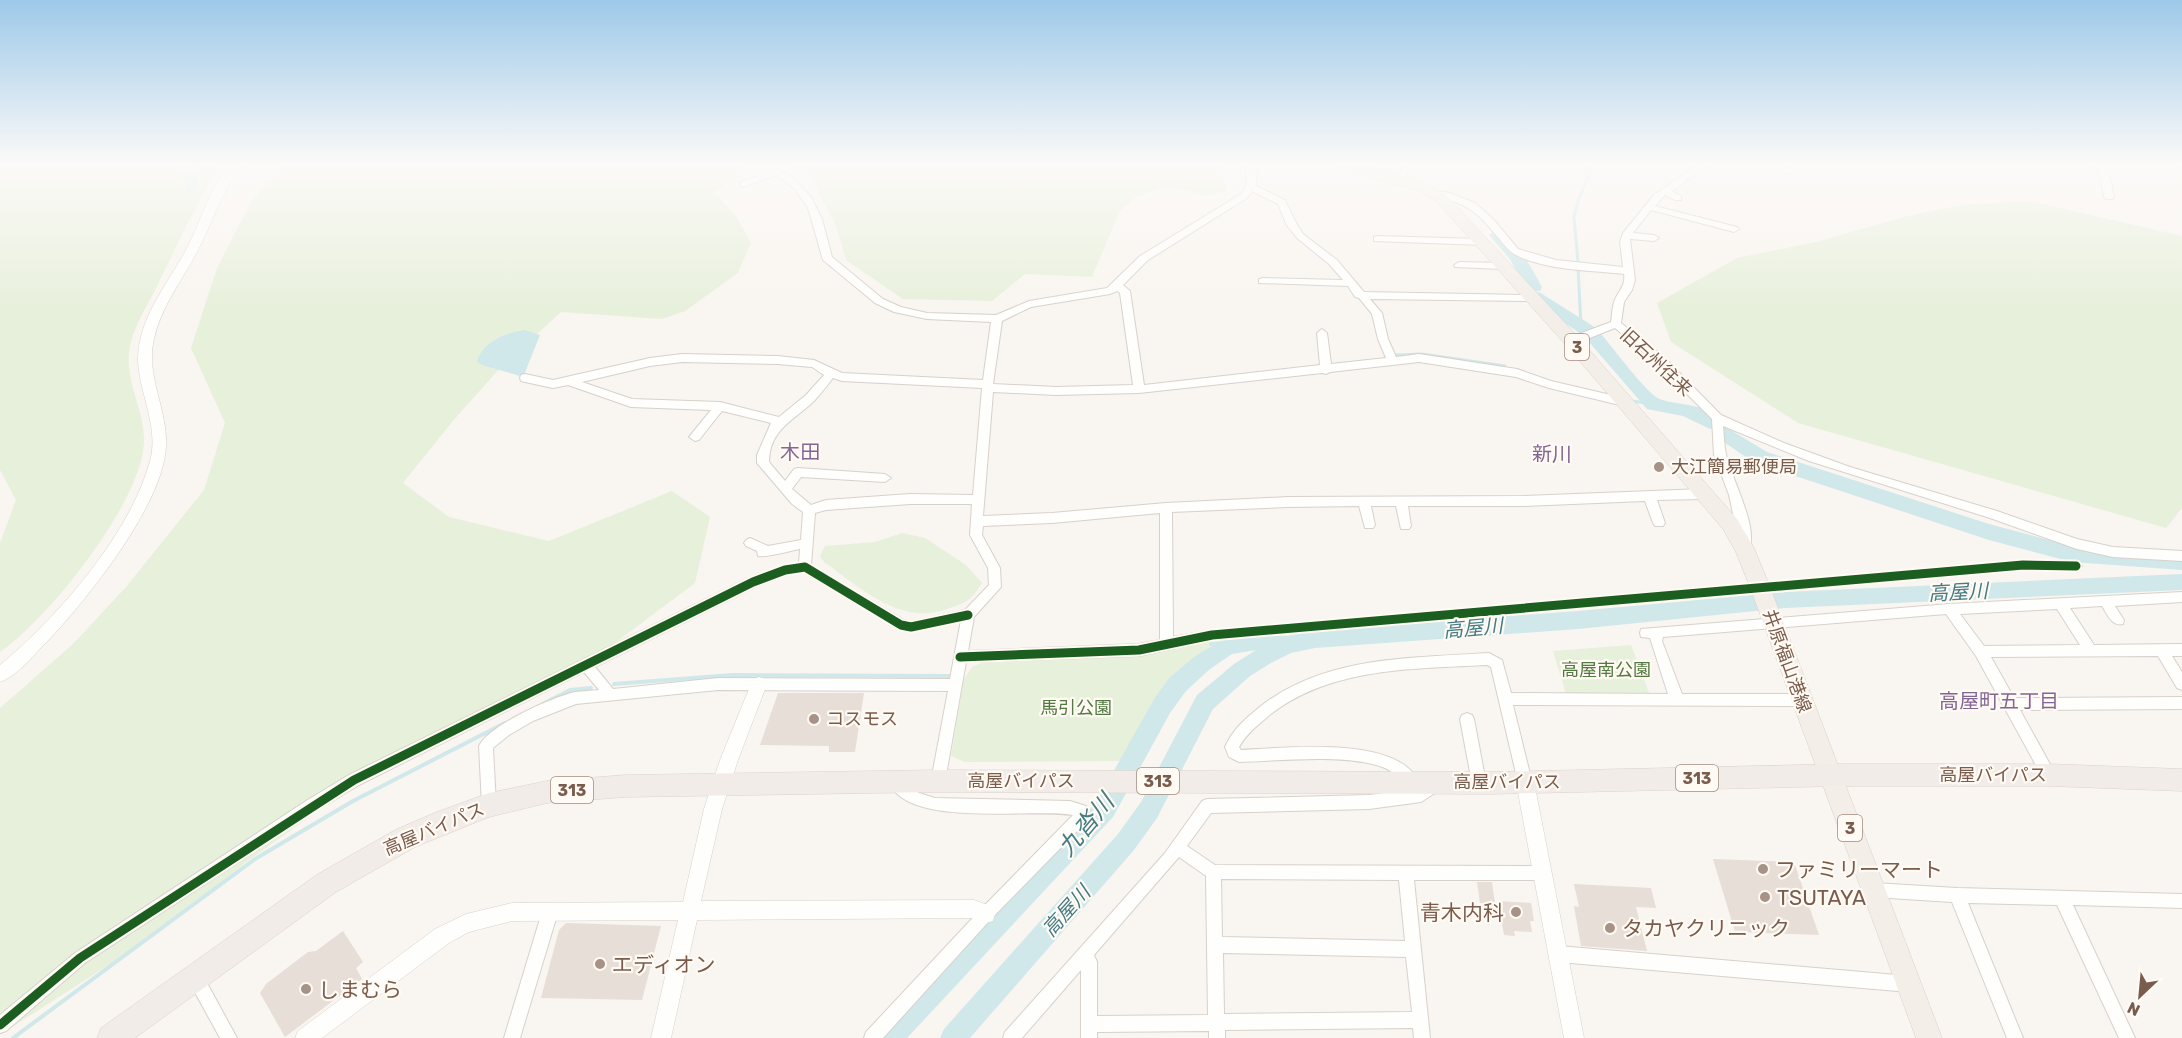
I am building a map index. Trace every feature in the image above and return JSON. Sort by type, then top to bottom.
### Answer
[{"type":"highway","name":"高屋バイパス","points":[[111,1038],[327,883],[364,860],[426,829],[489,805],[547,792],[577,789],[938,781],[1479,783],[1829,776],[2049,775],[2182,780]]},
{"type":"main road","name":"井原福山港線","points":[[1455,213],[1531,298],[1585,336],[1624,402],[1730,524],[1744,548],[1929,1038]]},
{"type":"street","points":[[0,675],[42,638],[66,611],[111,551],[144,492],[158,455],[145,364],[147,340],[152,322],[195,244],[208,213]]},
{"type":"street","points":[[814,213],[821,226],[826,258],[887,306],[927,316],[997,319],[1029,304],[1110,291],[1144,258],[1216,213]]},
{"type":"street","points":[[1287,213],[1300,236],[1333,262],[1359,295],[1377,313],[1383,339],[1393,361]]},
{"type":"street","points":[[1482,213],[1515,251],[1521,254],[1552,261],[1629,271]]},
{"type":"street","points":[[1626,235],[1644,213]]},
{"type":"street","points":[[1674,213],[1734,229]]},
{"type":"street","points":[[1626,235],[1654,238]]},
{"type":"street","name":"旧石州往来","points":[[1626,235],[1629,285],[1619,302],[1616,324],[1659,359],[1717,418]]},
{"type":"street","points":[[1377,239],[1482,242]]},
{"type":"street","points":[[1459,265],[1502,266]]},
{"type":"street","points":[[1263,281],[1350,283]]},
{"type":"street","points":[[1117,286],[1125,291],[1139,389]]},
{"type":"street","points":[[1359,295],[1531,298]]},
{"type":"street","points":[[938,781],[968,615],[995,587],[994,568],[976,535],[988,386],[997,319]]},
{"type":"street","points":[[1585,336],[1616,324]]},
{"type":"street","points":[[1322,333],[1326,370]]},
{"type":"street","points":[[525,378],[552,384],[650,362],[682,358],[778,360],[814,364],[831,374],[842,377],[1056,391],[1139,389],[1419,358],[1498,369],[1624,402]]},
{"type":"street","points":[[809,510],[763,463],[763,455],[774,427],[779,421],[810,398],[831,374]]},
{"type":"street","points":[[570,381],[631,403],[720,406],[779,421]]},
{"type":"street","points":[[695,438],[720,406]]},
{"type":"street","points":[[1744,548],[1746,543],[1743,525],[1720,455],[1717,418],[1794,452],[1983,511],[2074,543],[2115,552],[2182,556]]},
{"type":"street","points":[[786,489],[798,472],[885,478]]},
{"type":"street","points":[[979,520],[1052,518],[1166,508],[1288,502],[1364,503],[1703,494]]},
{"type":"street","points":[[1649,496],[1659,523]]},
{"type":"street","points":[[809,510],[826,505],[910,499],[980,500]]},
{"type":"street","points":[[1401,502],[1405,526]]},
{"type":"street","points":[[1364,503],[1369,525]]},
{"type":"street","points":[[1166,508],[1167,643]]},
{"type":"street","points":[[805,567],[809,510]]},
{"type":"street","points":[[750,543],[765,552],[805,544]]},
{"type":"street","points":[[960,657],[1128,651],[1212,635],[2023,565],[2076,566]]},
{"type":"street","points":[[0,1025],[80,958],[311,806],[394,759],[753,582],[785,570],[805,567],[901,625],[911,627],[968,615]]},
{"type":"street","points":[[1677,699],[1651,633],[1772,620],[2182,597]]},
{"type":"street","points":[[2105,601],[2118,620]]},
{"type":"street","points":[[2060,603],[2090,650]]},
{"type":"street","points":[[1948,609],[1981,652],[2049,775]]},
{"type":"street","points":[[1981,652],[2182,650]]},
{"type":"street","points":[[2162,651],[2182,684]]},
{"type":"street","points":[[1411,781],[1400,768],[1383,760],[1350,755],[1239,756],[1234,753],[1232,747],[1249,724],[1268,706],[1319,679],[1350,671],[1489,658],[1497,664],[1525,782],[1574,1038]]},
{"type":"street","points":[[586,666],[609,694]]},
{"type":"street","points":[[489,805],[486,746],[495,736],[558,703],[576,698],[718,684],[954,685]]},
{"type":"street","points":[[661,1038],[720,785],[759,684]]},
{"type":"street","points":[[1505,699],[1801,699]]},
{"type":"street","points":[[2010,704],[2182,703]]},
{"type":"street","points":[[1467,719],[1479,783]]},
{"type":"street","points":[[872,1038],[986,914],[1083,815],[1081,811],[1070,808],[935,805],[914,798],[894,782]]},
{"type":"street","points":[[1011,1038],[1178,848],[1207,806],[1393,799],[1422,795],[1439,782]]},
{"type":"street","points":[[1178,848],[1213,872],[1543,873]]},
{"type":"street","points":[[1213,872],[1217,945],[1217,1030]]},
{"type":"street","points":[[1406,873],[1422,1038]]},
{"type":"street","points":[[1874,890],[2062,899],[2182,901]]},
{"type":"street","points":[[1957,895],[2014,1038]]},
{"type":"street","points":[[2062,899],[2127,1038]]},
{"type":"street","points":[[305,1038],[442,936],[466,923],[512,912],[974,909],[986,914]]},
{"type":"street","points":[[512,1038],[550,912]]},
{"type":"street","points":[[1217,945],[1414,949]]},
{"type":"street","points":[[1086,954],[1089,962],[1089,1031],[1217,1030],[1420,1020]]},
{"type":"street","points":[[1559,954],[1909,984]]},
{"type":"street","points":[[195,978],[229,1038]]},
{"type":"green space","points":[[0,213],[193,213],[140,319],[130,344],[130,376],[142,420],[144,442],[139,467],[127,495],[110,526],[66,587],[20,636],[0,652],[0,543],[16,500],[0,470]]},
{"type":"green space","points":[[245,213],[734,213],[751,243],[738,273],[685,311],[662,319],[561,312],[501,367],[452,422],[403,483],[449,517],[549,541],[672,491],[710,517],[695,583],[584,666],[392,758],[245,863],[161,931],[0,1035],[0,708],[73,644],[126,587],[204,490],[225,423],[191,348],[217,268]]},
{"type":"green space","points":[[829,213],[1119,213],[1092,277],[1025,274],[992,301],[903,299],[846,260],[836,226]]},
{"type":"green space","points":[[1921,213],[2084,213],[2182,236],[2182,508],[2166,528],[1798,423],[1671,342],[1657,303],[1737,258],[1816,242]]},
{"type":"green space","points":[[902,533],[925,538],[966,565],[982,583],[975,594],[964,602],[947,609],[930,613],[913,612],[882,602],[867,593],[824,562],[820,556],[825,546],[875,542]]},
{"type":"green space","name":"馬引公園","points":[[1210,641],[1216,648],[1184,670],[1172,683],[1152,712],[1125,761],[965,762],[951,756],[964,679],[972,667],[991,659],[1168,649]]},
{"type":"green space","name":"高屋南公園","points":[[1631,645],[1649,693],[1566,694],[1553,651]]},
{"type":"water","points":[[524,330],[540,335],[524,375],[520,376],[477,362],[489,344],[509,333]]},
{"type":"building","name":"コスモス","points":[[778,693],[864,693],[855,752],[829,752],[829,746],[760,745]]},
{"type":"building","name":"TSUTAYA","points":[[1713,859],[1794,862],[1819,935],[1735,932]]},
{"type":"building","points":[[1477,882],[1492,882],[1495,904],[1480,903]]},
{"type":"building","name":"タカヤクリニック","points":[[1574,884],[1651,888],[1656,908],[1636,907],[1647,951],[1581,946],[1574,906],[1579,907]]},
{"type":"building","name":"青木内科","points":[[1498,901],[1531,903],[1534,921],[1530,921],[1532,932],[1514,931],[1515,936],[1504,935]]},
{"type":"building","name":"エディオン","points":[[566,923],[661,926],[642,1000],[541,998],[559,930]]},
{"type":"building","name":"しまむら","points":[[343,931],[363,962],[356,968],[362,979],[285,1037],[260,993],[266,984],[308,952],[316,951]]},
{"type":"waterway","points":[[1575,213],[1578,262]]},
{"type":"waterway","points":[[1497,235],[1515,255],[1534,287]]},
{"type":"waterway","points":[[1578,267],[1581,325]]},
{"type":"waterway","points":[[1539,297],[1587,330]]},
{"type":"waterway","points":[[1595,338],[1653,404],[1687,410],[1710,422]]},
{"type":"waterway","points":[[1396,355],[1422,354],[1505,366]]},
{"type":"waterway","points":[[1632,401],[1653,404]]},
{"type":"waterway","points":[[1724,433],[1760,457],[1989,532],[2072,554],[2182,562]]},
{"type":"waterway","name":"高屋川","points":[[1287,645],[1315,639],[1578,620],[1785,600],[2182,582]]},
{"type":"waterway","name":"九沓川","points":[[889,1038],[1105,809],[1162,706],[1178,684],[1202,663],[1227,646],[1252,641],[1287,645]]},
{"type":"waterway","name":"九沓川","points":[[1211,644],[1239,642]]},
{"type":"waterway","name":"高屋川","points":[[953,1038],[1126,842],[1149,810],[1205,702],[1242,670],[1287,645]]},
{"type":"waterway","points":[[614,684],[733,675],[949,676]]},
{"type":"waterway","points":[[543,704],[570,690],[591,688]]},
{"type":"waterway","points":[[13,1038],[255,859],[353,801],[505,723]]},
{"type":"cycle path","points":[[960,657],[1139,650],[1212,635],[2023,565],[2076,566]]},
{"type":"cycle path","points":[[0,1025],[80,958],[354,780],[753,582],[785,570],[805,567],[901,625],[911,627],[968,615]]},
{"type":"place","name":"大江簡易郵便局","points":[[1659,467]]},
{"type":"place","name":"コスモス","points":[[814,719]]},
{"type":"place","name":"ファミリーマート","points":[[1763,869]]},
{"type":"place","name":"TSUTAYA","points":[[1765,897]]},
{"type":"place","name":"青木内科","points":[[1516,912]]},
{"type":"place","name":"タカヤクリニック","points":[[1610,928]]},
{"type":"place","name":"エディオン","points":[[600,964]]},
{"type":"place","name":"しまむら","points":[[306,989]]},
{"type":"district","name":"木田","points":[[800,452]]},
{"type":"district","name":"新川","points":[[1552,454]]},
{"type":"district","name":"高屋町五丁目","points":[[1999,701]]}]
